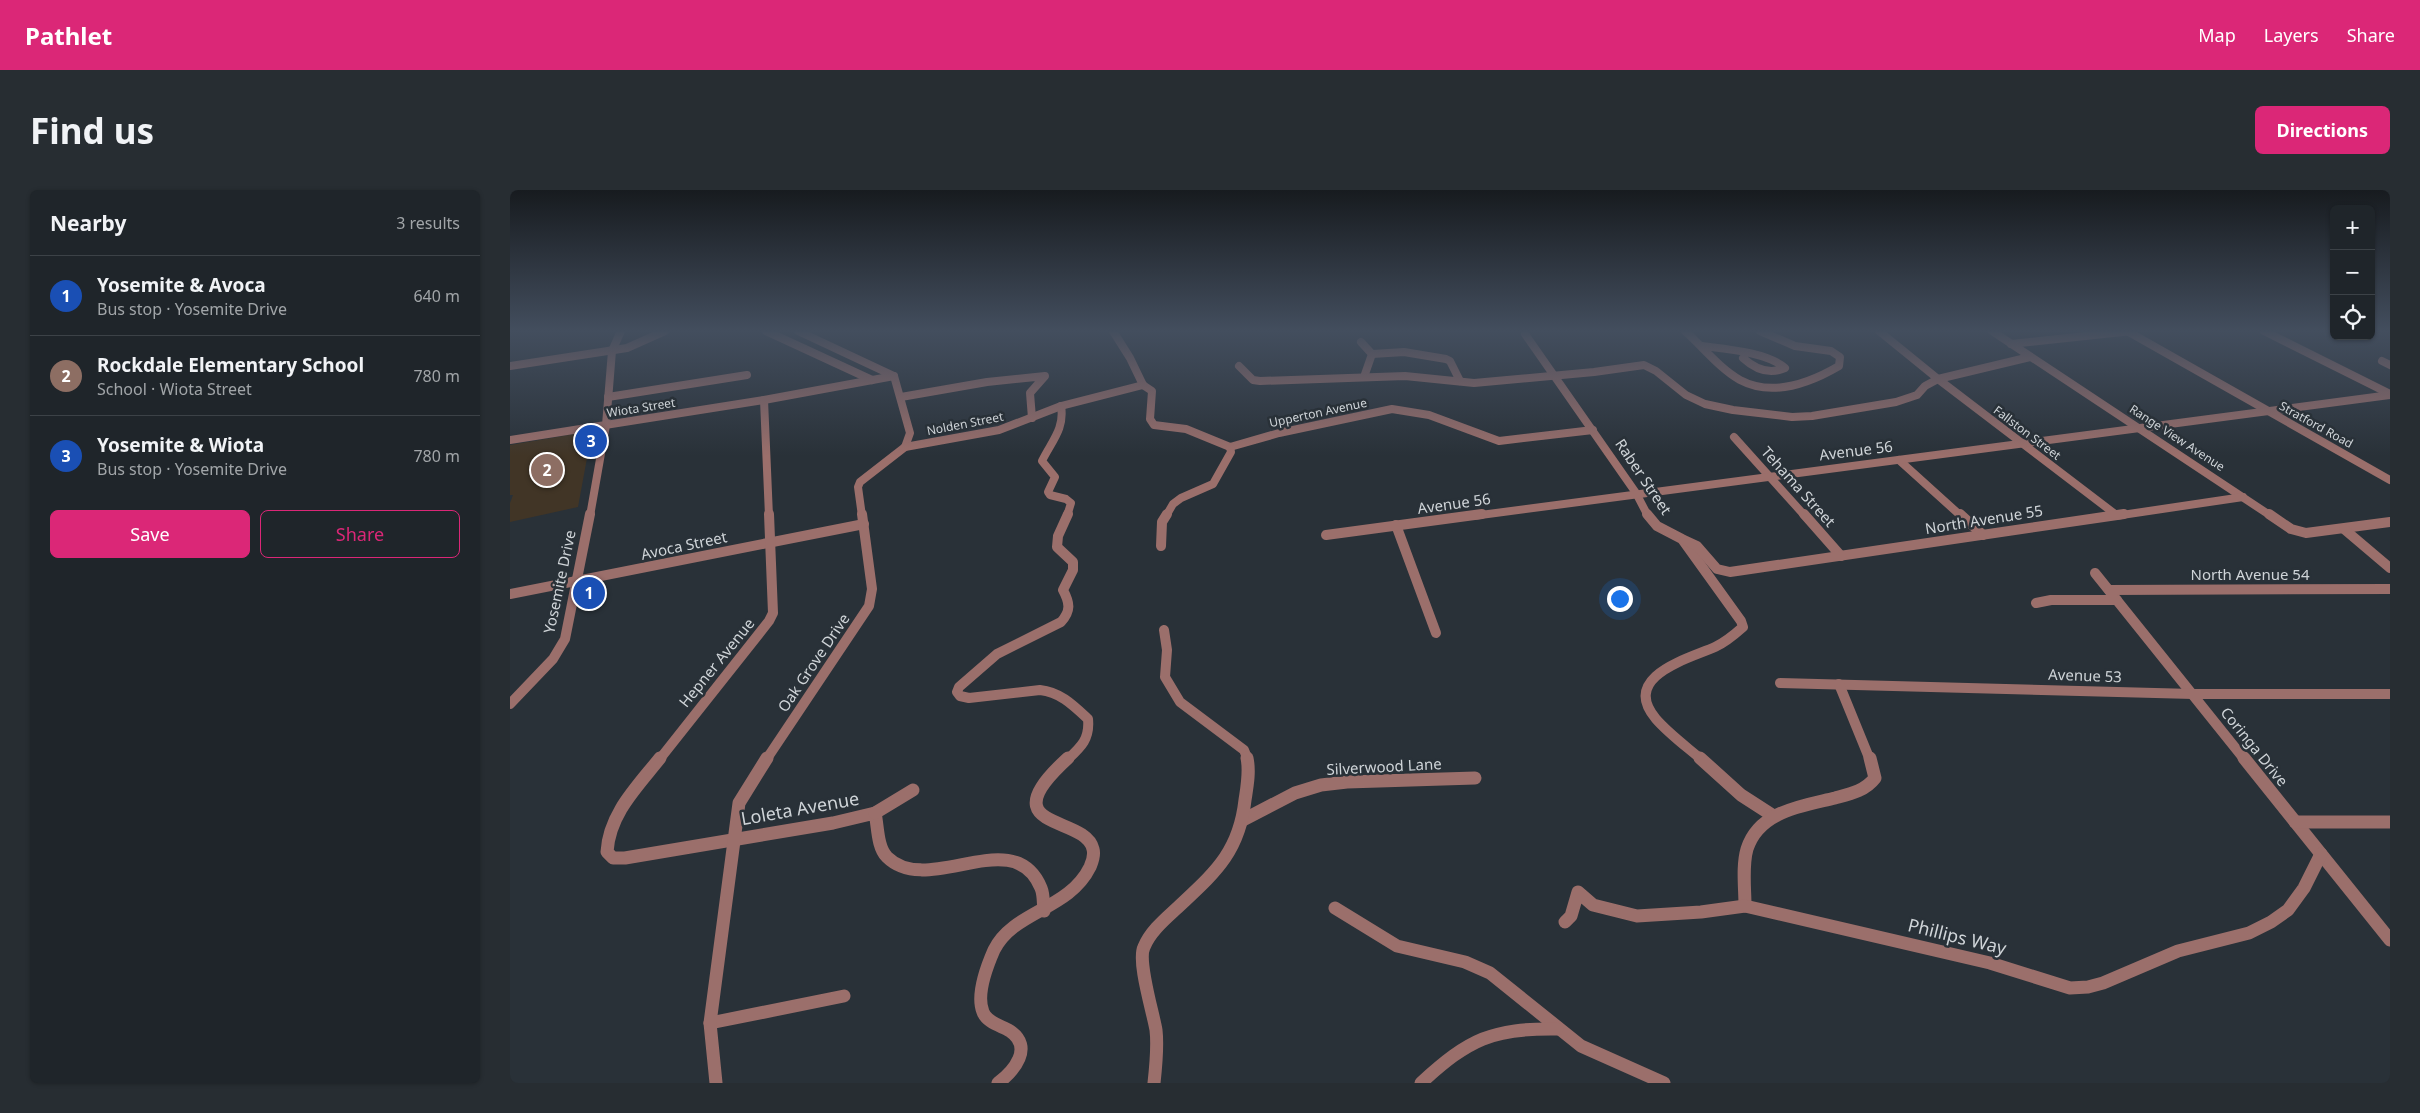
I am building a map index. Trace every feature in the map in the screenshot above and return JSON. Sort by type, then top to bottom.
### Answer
[{"type":"street","name":"Yosemite Drive","points":[[510,704],[560,649],[565,639],[578,581],[606,425],[610,373]]},
{"type":"street","points":[[856,373],[872,380]]},
{"type":"street","points":[[887,373],[894,376],[910,433],[905,447]]},
{"type":"street","points":[[1137,373],[1143,385],[1152,391],[1151,423],[1162,427],[1186,429],[1230,447],[1231,452],[1213,484],[1181,498],[1173,504],[1162,522],[1161,546]]},
{"type":"street","points":[[1246,373],[1253,380],[1405,376],[1474,383],[1582,373]]},
{"type":"street","points":[[1364,377],[1366,373]]},
{"type":"street","points":[[1456,373],[1460,382]]},
{"type":"street","name":"Raber Street","points":[[1553,373],[1636,493],[1648,516],[1657,526],[1682,539],[1741,621],[1743,627],[1733,636],[1668,667],[1654,676],[1645,696],[1647,706],[1655,718],[1741,795],[1772,816]]},
{"type":"street","points":[[1659,373],[1686,395],[1705,404],[1756,414],[1792,417],[1812,416],[1896,402],[1916,395],[1925,386],[1938,379],[1964,373]]},
{"type":"street","points":[[1731,373],[1739,379],[1755,385],[1779,388],[1797,385],[1830,373]]},
{"type":"street","name":"Fallston Street","points":[[1930,373],[2115,514]]},
{"type":"street","name":"Range View Avenue","points":[[2054,373],[2300,533],[2344,529]]},
{"type":"street","name":"Stratford Road","points":[[2202,373],[2390,480]]},
{"type":"street","points":[[2347,373],[2390,394]]},
{"type":"street","points":[[608,397],[747,375]]},
{"type":"street","name":"Wiota Street","points":[[510,440],[764,400],[894,376]]},
{"type":"street","points":[[901,397],[987,382],[1046,376],[1030,393],[1032,418]]},
{"type":"street","name":"Nolden Street","points":[[905,447],[999,430],[1061,406],[1143,385]]},
{"type":"street","name":"Avenue 56","points":[[1326,535],[2390,394]]},
{"type":"street","name":"Hepner Avenue","points":[[613,858],[607,852],[607,840],[613,823],[625,802],[773,614],[764,400]]},
{"type":"street","points":[[998,1083],[1010,1075],[1020,1062],[1021,1047],[1014,1034],[985,1015],[981,1001],[985,981],[996,946],[1004,935],[1060,902],[1078,888],[1087,874],[1092,861],[1093,849],[1088,840],[1044,815],[1037,807],[1036,798],[1049,776],[1085,740],[1090,730],[1088,719],[1082,711],[1048,691],[969,698],[960,696],[957,692],[960,687],[997,654],[1061,622],[1069,614],[1070,604],[1063,590],[1073,570],[1073,562],[1057,548],[1057,542],[1070,510],[1070,503],[1066,499],[1050,495],[1048,492],[1055,477],[1042,461],[1057,437],[1062,417],[1061,406]]},
{"type":"street","name":"Upperton Avenue","points":[[1230,447],[1279,433],[1392,409],[1429,415],[1499,441],[1593,430]]},
{"type":"street","name":"Tehama Street","points":[[1734,437],[1841,556]]},
{"type":"street","name":"Oak Grove Drive","points":[[716,1083],[710,1023],[736,812],[742,795],[840,651],[871,601],[872,589],[858,487],[860,482],[905,447]]},
{"type":"street","points":[[1899,460],[1983,535]]},
{"type":"street","name":"North Avenue 55","points":[[1682,539],[1696,546],[1717,569],[1730,572],[2115,514],[2243,497]]},
{"type":"street","points":[[2344,529],[2390,522]]},
{"type":"street","name":"Avoca Street","points":[[510,594],[864,524]]},
{"type":"street","points":[[1396,525],[1436,633]]},
{"type":"street","points":[[2344,529],[2390,568]]},
{"type":"street","name":"Coringa Drive","points":[[2095,574],[2390,940]]},
{"type":"street","name":"North Avenue 54","points":[[2109,590],[2390,589]]},
{"type":"street","points":[[2036,603],[2051,600],[2117,600]]},
{"type":"street","points":[[1154,1083],[1157,1049],[1153,1015],[1142,961],[1143,948],[1160,924],[1211,876],[1232,850],[1243,820],[1248,775],[1248,762],[1244,750],[1180,702],[1165,677],[1167,650],[1164,630]]},
{"type":"street","name":"Avenue 53","points":[[1780,683],[2193,694],[2390,694]]},
{"type":"street","points":[[1745,906],[1747,848],[1758,829],[1772,816],[1856,792],[1870,785],[1874,778],[1873,766],[1839,684]]},
{"type":"street","name":"Silverwood Lane","points":[[1243,820],[1283,799],[1321,785],[1347,782],[1475,778]]},
{"type":"street","points":[[875,813],[913,790]]},
{"type":"street","name":"Loleta Avenue","points":[[613,858],[625,858],[875,813],[885,855],[893,864],[909,869],[927,869],[993,860],[1011,861],[1025,866],[1036,877],[1042,889],[1044,911]]},
{"type":"street","points":[[2295,822],[2390,822]]},
{"type":"street","name":"Phillips Way","points":[[1565,922],[1571,916],[1578,892],[1593,905],[1637,916],[1702,912],[1745,906],[1990,963],[2070,988],[2088,987],[2103,983],[2178,951],[2249,933],[2270,922],[2288,910],[2304,888],[2321,854]]},
{"type":"street","points":[[1335,908],[1397,946],[1465,962],[1490,973],[1545,1016],[1557,1029],[1581,1046],[1664,1083]]},
{"type":"street","points":[[710,1023],[844,996]]},
{"type":"street","points":[[1420,1083],[1460,1050],[1479,1039],[1518,1029],[1557,1029]]},
{"type":"shaded area","points":[[592,431],[578,507],[510,522],[510,503],[513,495],[510,495],[510,445]]},
{"type":"place","name":"Yosemite & Wiota","points":[[591,441]]},
{"type":"place","name":"Rockdale Elementary School","points":[[547,470]]},
{"type":"place","name":"Yosemite & Avoca","points":[[589,593]]}]
